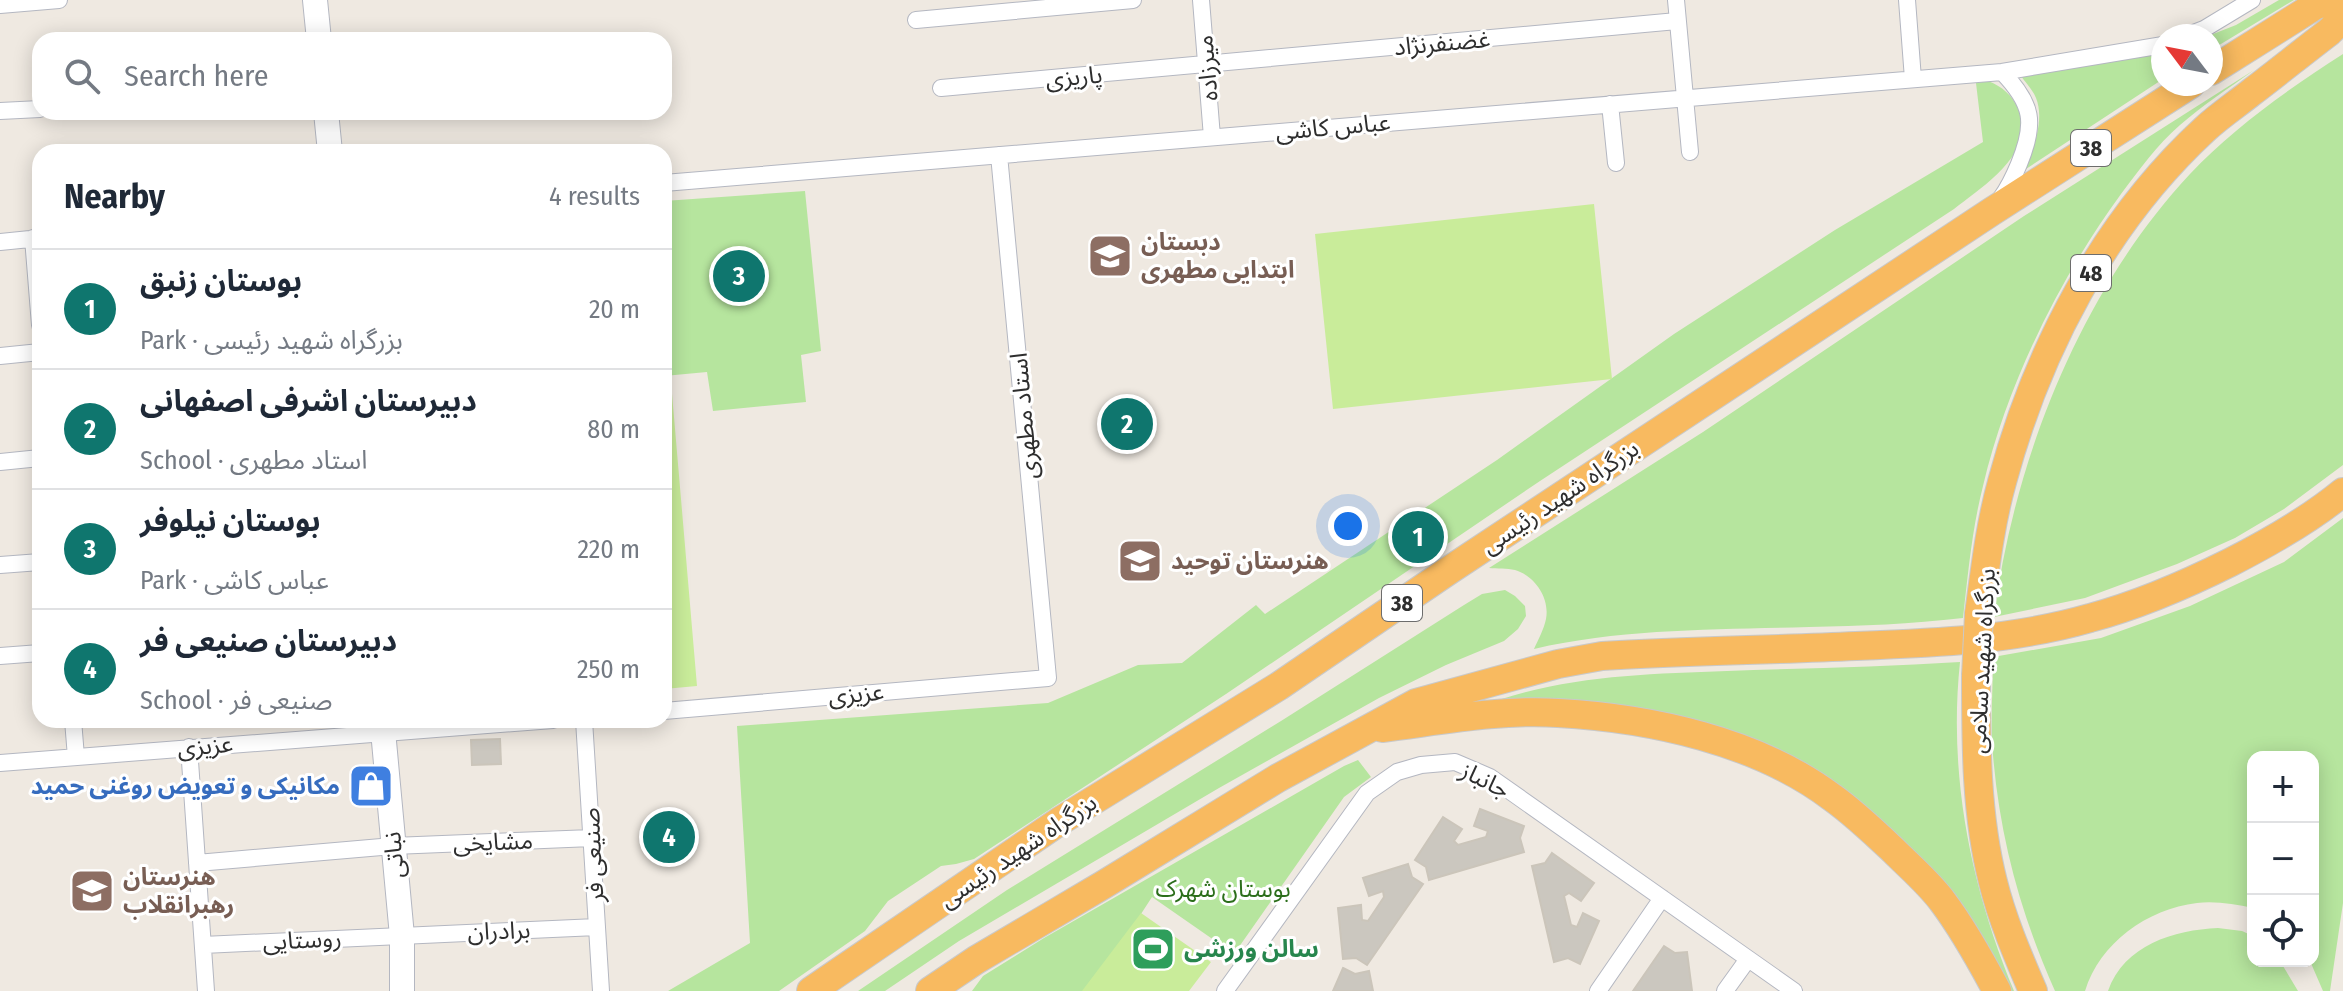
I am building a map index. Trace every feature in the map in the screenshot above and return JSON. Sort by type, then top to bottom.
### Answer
[{"type":"highway","points":[[2223,63],[2316,5],[2334,0]]},
{"type":"highway","name":"بزرگراه شهید سلامی","points":[[2033,991],[1993,882],[1981,818],[1976,755],[1979,614],[1988,546],[2002,482],[2021,420],[2067,311],[2121,225],[2171,163],[2207,127],[2343,18]]},
{"type":"highway","name":"بزرگراه شهید رئیسی","points":[[811,991],[1060,821],[1279,686],[1991,212],[2172,96]]},
{"type":"highway","points":[[930,991],[976,960],[1278,778],[1416,703],[1558,664],[1602,656],[1946,643],[2005,636],[2088,619],[2142,602],[2212,572],[2274,539],[2343,492]]},
{"type":"highway","points":[[1361,731],[1480,716],[1555,713],[1652,723],[1739,749],[1801,777],[1832,796],[1869,827],[1942,901],[1997,991]]},
{"type":"main road","points":[[315,0],[318,32]]},
{"type":"main road","points":[[327,120],[329,144]]},
{"type":"main road","name":"نباتی","points":[[382,728],[402,936],[402,991]]},
{"type":"street","points":[[0,5],[59,0]]},
{"type":"street","points":[[916,20],[1133,0]]},
{"type":"street","name":"میرزاده","points":[[1201,0],[1212,137]]},
{"type":"street","points":[[1676,0],[1690,152]]},
{"type":"street","points":[[1907,0],[1913,79]]},
{"type":"street","points":[[2212,24],[2252,0]]},
{"type":"street","name":"غضنفرنژاد","points":[[1206,66],[1677,21]]},
{"type":"street","name":"عباس کاشی","points":[[672,182],[2002,72],[2151,47]]},
{"type":"street","name":"پاریزی","points":[[941,88],[1206,66]]},
{"type":"street","points":[[1991,212],[2009,188],[2026,147],[2031,116],[2016,87],[2002,72]]},
{"type":"street","points":[[1610,104],[1616,163]]},
{"type":"street","points":[[0,111],[32,109]]},
{"type":"street","name":"استاد مطهری","points":[[999,155],[1048,678]]},
{"type":"street","points":[[0,242],[32,238]]},
{"type":"street","points":[[0,356],[32,353]]},
{"type":"street","points":[[0,462],[32,459]]},
{"type":"street","points":[[0,565],[32,563]]},
{"type":"street","points":[[0,656],[32,654]]},
{"type":"street","name":"عزیزی","points":[[672,710],[1048,678]]},
{"type":"street","points":[[74,728],[76,757]]},
{"type":"street","name":"عزیزی","points":[[0,763],[364,728]]},
{"type":"street","name":"صنیعی فر","points":[[585,728],[601,991]]},
{"type":"street","points":[[189,747],[206,991]]},
{"type":"street","name":"جانباز","points":[[1225,991],[1367,793],[1397,772],[1421,765],[1455,762],[1490,777],[1794,991]]},
{"type":"street","name":"مشایخی","points":[[197,863],[393,846],[592,838]]},
{"type":"street","points":[[1598,991],[1662,898]]},
{"type":"street","name":"برادران","points":[[402,936],[597,927]]},
{"type":"street","name":"روستایی","points":[[203,945],[402,936]]},
{"type":"street","points":[[1725,991],[1748,959]]},
{"type":"green space","points":[[2279,0],[2294,0],[2223,43],[2223,30]]},
{"type":"green space","points":[[2343,54],[2343,465],[2284,509],[2235,538],[2177,564],[2085,598],[1994,617],[2004,557],[2036,438],[2085,324],[2116,270],[2151,220],[2206,157],[2263,110]]},
{"type":"green space","points":[[2151,55],[2151,87],[2026,169],[2037,134],[2039,115],[2035,95],[2021,76]]},
{"type":"green space","points":[[2254,70],[2223,92],[2223,90]]},
{"type":"green space","points":[[1988,81],[2006,92],[2019,110],[2023,126],[2020,141],[2004,167],[1954,209],[974,859],[941,866],[888,901],[865,931],[779,991],[668,991],[750,943],[737,726],[1048,703],[1138,665],[1182,663],[1256,605],[1265,614],[1497,460],[1674,334],[1835,230],[1983,142],[1976,83]]},
{"type":"green space","points":[[2213,96],[2218,96],[2156,149],[2098,227],[2056,297],[2021,371],[1993,448],[1976,519],[1963,618],[1637,634],[1534,649],[1547,611],[1540,589],[1522,573],[1512,569],[1489,568],[1703,432],[2024,216]]},
{"type":"green space","points":[[805,191],[821,351],[801,355],[806,402],[713,411],[707,372],[672,375],[672,200]]},
{"type":"green space","points":[[1594,204],[1612,379],[1333,409],[1315,234]]},
{"type":"green space","points":[[672,394],[697,686],[672,688]]},
{"type":"green space","points":[[2343,518],[2343,903],[2330,991],[2323,991],[2313,967],[2319,967],[2319,751],[2247,751],[2247,907],[2204,902],[2161,913],[2128,931],[2114,944],[2092,974],[2085,991],[2055,991],[2022,905],[2001,817],[1992,743],[1993,657],[2101,638],[2190,606],[2284,562]]},
{"type":"green space","points":[[1505,590],[1525,606],[1526,616],[1518,629],[1504,641],[1379,698],[1219,788],[959,941],[885,991],[858,991],[1007,890],[1464,605],[1482,594]]},
{"type":"green space","points":[[1960,662],[1957,747],[1966,830],[1986,912],[2014,991],[2007,991],[1967,922],[1783,758],[1479,707],[1540,689],[1602,678]]},
{"type":"green space","name":"بوستان شهرک","points":[[1358,760],[1371,777],[1344,797],[1234,954],[1152,897],[1091,991],[972,991],[983,976],[1044,938]]},
{"type":"green space","name":"سالن ورزشی","points":[[1141,913],[1211,962],[1189,991],[1082,991]]},
{"type":"green space","points":[[2218,928],[2247,933],[2247,967],[2284,967],[2298,991],[2108,991],[2116,975],[2138,951],[2168,937]]},
{"type":"building","points":[[500,739],[501,764],[472,765],[471,740]]},
{"type":"building","points":[[1480,809],[1524,826],[1520,838],[1524,852],[1429,880],[1426,867],[1415,860],[1443,817],[1462,829],[1454,841],[1458,845],[1486,837],[1488,831],[1474,826]]},
{"type":"building","points":[[1552,853],[1594,883],[1581,901],[1569,893],[1564,896],[1571,925],[1577,927],[1583,913],[1599,921],[1580,964],[1568,958],[1554,962],[1532,866],[1545,863]]},
{"type":"building","points":[[1408,864],[1412,877],[1423,884],[1367,965],[1356,958],[1343,959],[1338,908],[1361,905],[1362,920],[1368,921],[1384,897],[1383,891],[1369,896],[1363,878]]},
{"type":"building","points":[[1664,946],[1675,953],[1687,952],[1692,991],[1633,991]]},
{"type":"building","points":[[1343,968],[1355,974],[1369,971],[1373,991],[1333,991]]},
{"type":"place","name":"دبستان ابتدایی مطهری","points":[[1110,256]]},
{"type":"place","name":"بوستان نیلوفر","points":[[739,276]]},
{"type":"place","name":"دبیرستان اشرفی اصفهانی","points":[[1127,424]]},
{"type":"place","name":"بوستان زنبق","points":[[1418,537]]},
{"type":"place","name":"هنرستان توحید","points":[[1140,561]]},
{"type":"place","name":"مکانیکی و تعویض روغنی حمید","points":[[371,786]]},
{"type":"place","name":"دبیرستان صنیعی فر","points":[[669,837]]},
{"type":"place","name":"هنرستان رهبرانقلاب","points":[[92,891]]},
{"type":"place","name":"سالن ورزشی","points":[[1153,949]]}]
